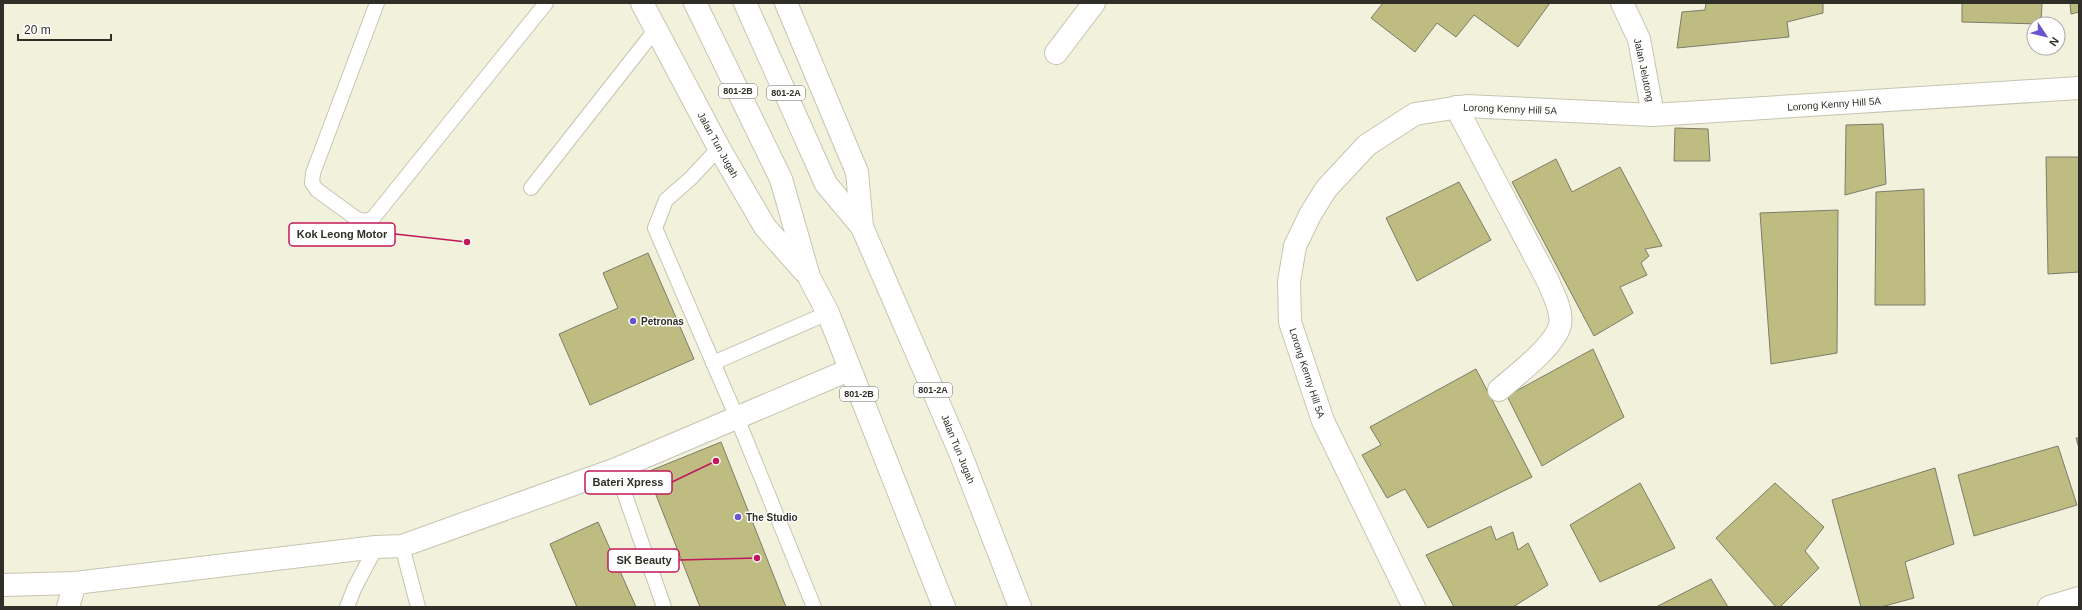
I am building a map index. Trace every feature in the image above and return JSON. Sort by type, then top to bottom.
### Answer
[{"type":"main road","name":"Jalan Tun Jugah","points":[[642,3],[719,148],[765,227],[809,277]]},
{"type":"main road","name":"Jalan Tun Jugah","points":[[695,3],[781,178],[809,277],[828,313],[849,370],[944,607]]},
{"type":"main road","name":"Jalan Tun Jugah","points":[[745,3],[826,184],[862,227],[959,450],[1020,607]]},
{"type":"main road","name":"Jalan Tun Jugah","points":[[786,3],[857,172],[862,227]]},
{"type":"main road","points":[[1056,53],[1094,3]]},
{"type":"main road","name":"Jalan Jelutong","points":[[1622,3],[1639,39],[1653,115]]},
{"type":"main road","name":"Lorong Kenny Hill 5A","points":[[1414,607],[1323,421],[1290,322],[1289,282],[1295,246],[1310,215],[1326,189],[1367,145],[1415,114],[1466,106],[1653,115],[2079,88]]},
{"type":"main road","points":[[1456,107],[1548,281],[1558,308],[1560,325],[1547,348],[1499,390]]},
{"type":"main road","points":[[3,585],[75,583],[376,547],[402,546],[616,469],[849,370]]},
{"type":"main road","points":[[68,607],[75,583]]},
{"type":"main road","points":[[2049,607],[2079,598]]},
{"type":"lane","points":[[377,3],[312,173],[312,183],[317,190],[357,219],[366,221],[374,217],[541,5]]},
{"type":"lane","points":[[531,188],[656,29]]},
{"type":"lane","points":[[719,148],[691,178],[666,200],[655,228],[737,418],[814,607]]},
{"type":"lane","points":[[713,363],[828,313]]},
{"type":"lane","points":[[616,469],[664,607]]},
{"type":"lane","points":[[402,546],[418,607]]},
{"type":"lane","points":[[347,607],[354,589],[376,547]]},
{"type":"building","points":[[1383,3],[1550,3],[1518,47],[1474,15],[1456,37],[1437,23],[1415,52],[1371,18]]},
{"type":"building","points":[[1706,3],[1823,3],[1823,13],[1787,22],[1789,37],[1677,48],[1682,12],[1705,10]]},
{"type":"building","points":[[1962,3],[2042,3],[2041,16],[2026,16],[2026,24],[1962,22]]},
{"type":"building","points":[[2070,3],[2079,3],[2079,12],[2071,14]]},
{"type":"building","points":[[1883,124],[1886,184],[1845,195],[1846,125]]},
{"type":"building","points":[[1675,128],[1708,129],[1710,161],[1674,161]]},
{"type":"building","points":[[2046,157],[2079,157],[2079,272],[2048,274]]},
{"type":"building","points":[[1556,159],[1572,192],[1620,167],[1662,246],[1645,249],[1649,256],[1641,263],[1647,275],[1620,287],[1633,313],[1594,336],[1512,182]]},
{"type":"building","points":[[1459,182],[1491,240],[1417,281],[1386,218]]},
{"type":"building","points":[[1924,189],[1925,305],[1875,305],[1876,192]]},
{"type":"building","points":[[1838,210],[1837,353],[1771,364],[1760,213]]},
{"type":"building","name":"Petronas","points":[[648,253],[694,359],[590,405],[559,334],[618,308],[603,273]]},
{"type":"building","points":[[1593,349],[1624,417],[1542,466],[1507,396]]},
{"type":"building","points":[[1476,369],[1532,477],[1428,528],[1405,489],[1387,498],[1362,455],[1381,445],[1370,427]]},
{"type":"building","points":[[2076,438],[2079,438],[2079,448]]},
{"type":"building","points":[[721,442],[786,607],[700,607],[647,472]]},
{"type":"building","points":[[2058,446],[2077,505],[1974,536],[1958,475]]},
{"type":"building","points":[[1935,468],[1954,544],[1905,562],[1914,598],[1881,607],[1861,607],[1832,500]]},
{"type":"building","points":[[1640,483],[1675,548],[1600,582],[1570,525]]},
{"type":"building","points":[[1775,483],[1824,527],[1805,551],[1819,568],[1780,607],[1776,607],[1716,538]]},
{"type":"building","points":[[598,522],[636,607],[577,607],[550,544]]},
{"type":"building","points":[[1491,526],[1496,540],[1513,532],[1518,550],[1528,543],[1548,585],[1513,607],[1454,607],[1426,555]]},
{"type":"building","points":[[1711,579],[1728,607],[1656,607]]},
{"type":"place","name":"Kok Leong Motor","points":[[467,242]]},
{"type":"place","name":"Petronas","points":[[633,321]]},
{"type":"place","name":"Bateri Xpress","points":[[716,461]]},
{"type":"place","name":"The Studio","points":[[738,517]]},
{"type":"place","name":"SK Beauty","points":[[757,558]]}]
